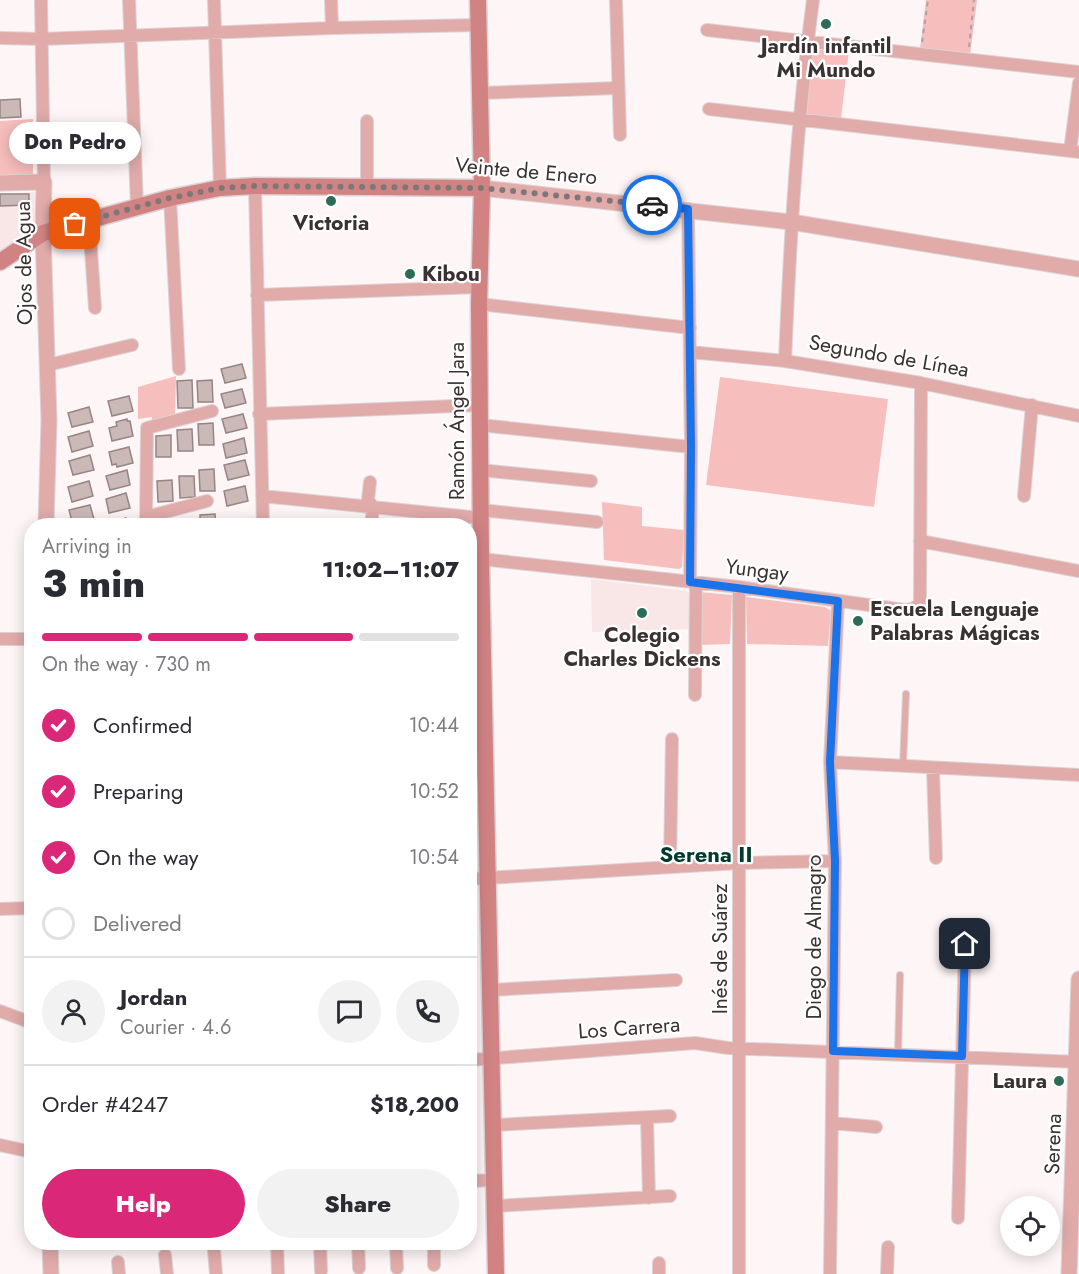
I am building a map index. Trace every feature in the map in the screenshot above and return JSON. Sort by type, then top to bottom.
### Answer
[{"type":"main road","name":"Ramón Ángel Jara","points":[[477,580],[481,559],[479,287],[482,188],[478,0]]},
{"type":"main road","name":"Veinte de Enero","points":[[42,233],[170,198],[220,188],[255,186],[482,188]]},
{"type":"main road","points":[[0,262],[42,233]]},
{"type":"main road","name":"Ramón Ángel Jara","points":[[477,772],[488,878],[496,1274]]},
{"type":"street","name":"Ojos de Agua","points":[[40,0],[44,182],[42,233],[49,420],[46,518]]},
{"type":"street","points":[[129,0],[137,207]]},
{"type":"street","points":[[214,0],[220,188]]},
{"type":"street","points":[[331,0],[332,28]]},
{"type":"street","points":[[616,0],[620,135]]},
{"type":"street","points":[[785,361],[790,222],[813,0]]},
{"type":"street","points":[[0,38],[42,39],[479,25]]},
{"type":"street","points":[[707,30],[1079,72]]},
{"type":"street","points":[[709,109],[1075,151],[1079,83]]},
{"type":"street","points":[[480,93],[618,88]]},
{"type":"street","points":[[367,187],[368,121]]},
{"type":"street","points":[[0,183],[44,182]]},
{"type":"street","points":[[255,186],[263,518]]},
{"type":"street","name":"Veinte de Enero","points":[[482,188],[790,222],[1079,269]]},
{"type":"street","points":[[170,198],[179,369]]},
{"type":"street","points":[[688,209],[695,695]]},
{"type":"street","points":[[89,221],[95,308]]},
{"type":"street","points":[[257,295],[479,287]]},
{"type":"street","points":[[479,304],[690,328]]},
{"type":"street","points":[[48,365],[132,345]]},
{"type":"street","name":"Segundo de Línea","points":[[690,352],[785,361],[921,383],[1079,416]]},
{"type":"street","points":[[921,383],[921,541],[1079,571]]},
{"type":"street","points":[[259,414],[480,405]]},
{"type":"street","points":[[1024,496],[1032,405]]},
{"type":"street","points":[[146,518],[147,428],[212,411]]},
{"type":"street","points":[[480,425],[691,447]]},
{"type":"street","points":[[480,470],[591,481]]},
{"type":"street","points":[[370,482],[368,500],[372,512]]},
{"type":"street","points":[[262,496],[372,512],[481,514],[597,522]]},
{"type":"street","points":[[155,518],[207,501]]},
{"type":"street","name":"Yungay","points":[[481,559],[739,587],[905,610],[913,609],[920,604],[921,541]]},
{"type":"street","name":"Inés de Suárez","points":[[739,587],[739,1274]]},
{"type":"street","name":"Diego de Almagro","points":[[830,1274],[835,861],[830,762],[838,601]]},
{"type":"street","points":[[0,639],[24,639]]},
{"type":"street","points":[[670,867],[672,739]]},
{"type":"street","points":[[830,762],[1079,776]]},
{"type":"street","points":[[933,769],[936,858]]},
{"type":"street","points":[[477,879],[739,863],[835,861]]},
{"type":"street","points":[[0,909],[24,908]]},
{"type":"street","points":[[958,1218],[965,944]]},
{"type":"street","name":"Serena","points":[[1069,1274],[1075,1223],[1079,979]]},
{"type":"street","points":[[491,990],[676,980]]},
{"type":"street","points":[[0,1011],[24,1020]]},
{"type":"street","name":"Los Carrera","points":[[477,1059],[695,1043],[716,1047],[1078,1062]]},
{"type":"street","points":[[494,1125],[670,1116]]},
{"type":"street","points":[[648,1118],[650,1198]]},
{"type":"street","points":[[832,1124],[876,1127]]},
{"type":"street","points":[[0,1145],[24,1150]]},
{"type":"street","points":[[477,1181],[494,1180]]},
{"type":"street","points":[[495,1206],[670,1196]]},
{"type":"street","points":[[887,1274],[888,1247]]},
{"type":"street","points":[[50,1250],[51,1274]]},
{"type":"street","points":[[214,1250],[216,1274]]},
{"type":"street","points":[[277,1250],[278,1274]]},
{"type":"street","points":[[320,1250],[321,1271]]},
{"type":"street","points":[[358,1250],[359,1268]]},
{"type":"street","points":[[396,1250],[397,1268]]},
{"type":"street","points":[[434,1250],[434,1265]]},
{"type":"street","points":[[165,1255],[167,1274]]},
{"type":"lane","points":[[903,765],[906,694]]},
{"type":"lane","points":[[898,1054],[900,975]]},
{"type":"path","points":[[921,54],[928,0]]},
{"type":"path","points":[[967,59],[974,0]]},
{"type":"shaded area","points":[[926,0],[977,0],[970,56],[920,49]]},
{"type":"shaded area","points":[[812,45],[849,50],[841,119],[806,115]]},
{"type":"shaded area","points":[[33,119],[33,175],[0,176],[0,121]]},
{"type":"shaded area","points":[[35,192],[36,232],[0,255],[0,194]]},
{"type":"shaded area","points":[[176,376],[175,416],[152,423],[152,417],[138,419],[138,387]]},
{"type":"shaded area","points":[[720,377],[888,399],[874,507],[706,485]]},
{"type":"shaded area","points":[[602,502],[642,507],[642,526],[684,530],[682,567],[679,569],[604,560]]},
{"type":"shaded area","name":"Colegio Charles Dickens","points":[[591,579],[687,591],[692,597],[692,629],[592,632]]},
{"type":"shaded area","points":[[699,592],[732,595],[730,644],[701,645]]},
{"type":"shaded area","points":[[746,597],[825,607],[831,611],[828,646],[747,644]]},
{"type":"building","points":[[20,99],[21,117],[0,118],[0,100]]},
{"type":"building","points":[[0,194],[29,194],[29,205],[0,206]]},
{"type":"building","points":[[242,364],[246,378],[225,383],[221,369]]},
{"type":"building","points":[[192,380],[193,408],[178,408],[177,381]]},
{"type":"building","points":[[212,380],[213,402],[198,402],[197,381]]},
{"type":"building","points":[[242,389],[246,403],[225,408],[221,394]]},
{"type":"building","points":[[129,396],[133,411],[112,416],[108,401]]},
{"type":"building","points":[[89,407],[93,422],[72,427],[68,413]]},
{"type":"building","points":[[243,414],[247,428],[226,433],[222,419]]},
{"type":"building","points":[[127,419],[130,421],[133,436],[112,441],[109,428],[117,426],[116,422]]},
{"type":"building","points":[[213,423],[214,445],[199,445],[198,424]]},
{"type":"building","points":[[192,429],[193,451],[178,451],[177,430]]},
{"type":"building","points":[[89,431],[93,446],[72,452],[68,437]]},
{"type":"building","points":[[171,435],[171,457],[156,457],[156,436]]},
{"type":"building","points":[[244,438],[247,453],[226,458],[223,444]]},
{"type":"building","points":[[129,447],[133,463],[117,467],[116,464],[112,465],[109,452]]},
{"type":"building","points":[[90,455],[94,470],[73,475],[69,461]]},
{"type":"building","points":[[245,460],[249,475],[228,480],[224,465]]},
{"type":"building","points":[[214,469],[215,491],[200,491],[199,470]]},
{"type":"building","points":[[127,470],[130,485],[110,490],[106,476]]},
{"type":"building","points":[[179,476],[194,476],[195,497],[180,498]]},
{"type":"building","points":[[172,480],[173,501],[158,502],[157,481]]},
{"type":"building","points":[[89,481],[93,496],[72,502],[68,487]]},
{"type":"building","points":[[245,486],[248,501],[227,506],[224,491]]},
{"type":"building","points":[[126,493],[130,508],[109,513],[106,499]]},
{"type":"building","points":[[90,505],[94,518],[71,518],[69,510]]},
{"type":"building","points":[[215,514],[215,518],[200,518],[200,515]]},
{"type":"way so far","points":[[75,224],[170,198],[220,188],[255,186],[496,188],[652,205]]},
{"type":"place","name":"Jardín infantil Mi Mundo","points":[[826,24]]},
{"type":"place","name":"Victoria","points":[[331,201]]},
{"type":"place","name":"Don Pedro","points":[[75,224]]},
{"type":"place","name":"Kibou","points":[[410,274]]},
{"type":"place","name":"Colegio Charles Dickens","points":[[642,613]]},
{"type":"place","name":"Escuela Lenguaje Palabras Mágicas","points":[[858,621]]},
{"type":"place","name":"Laura","points":[[1059,1081]]},
{"type":"district","name":"Serena II","points":[[706,854]]},
{"type":"route","points":[[652,205],[688,209],[690,582],[838,601],[830,762],[835,861],[833,1051],[962,1056],[965,944]]}]
